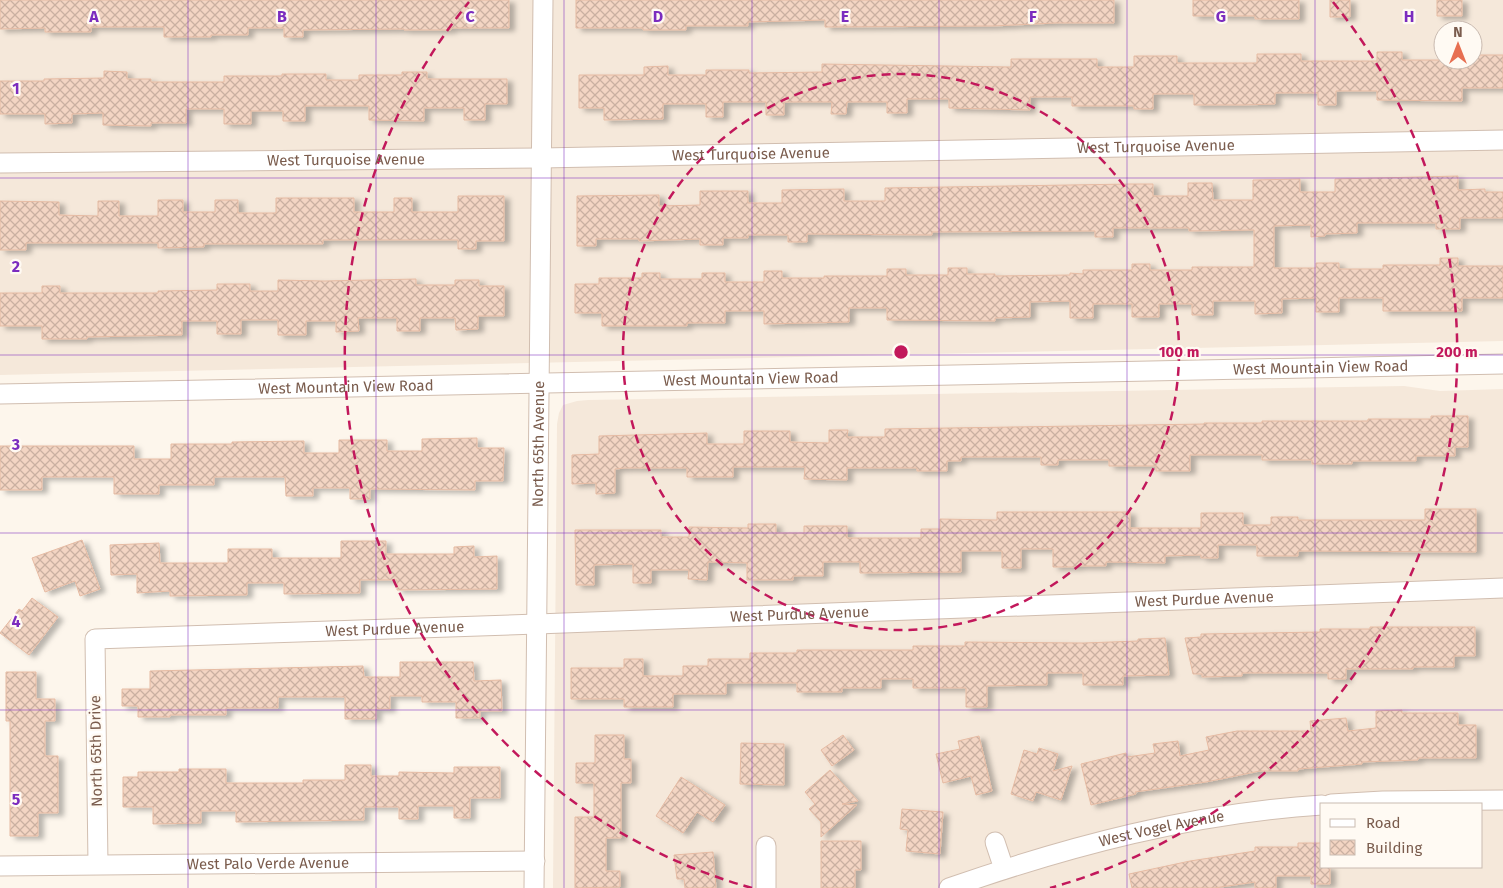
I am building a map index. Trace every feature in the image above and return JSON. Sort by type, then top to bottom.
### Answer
[{"type":"street","name":"North 65th Avenue","points":[[534,888],[543,0]]},
{"type":"street","name":"West Turquoise Avenue","points":[[0,163],[542,158],[1503,140]]},
{"type":"street","name":"West Mountain View Road","points":[[0,394],[1503,364]]},
{"type":"street","name":"West Purdue Avenue","points":[[95,639],[1503,588]]},
{"type":"street","name":"North 65th Drive","points":[[95,639],[98,864]]},
{"type":"street","points":[[1348,803],[1503,800]]},
{"type":"street","name":"West Vogel Avenue","points":[[949,888],[1004,868],[1124,835],[1274,808],[1320,805]]},
{"type":"street","points":[[995,842],[1004,868]]},
{"type":"street","points":[[766,846],[766,888]]},
{"type":"street","name":"West Palo Verde Avenue","points":[[0,866],[535,860]]},
{"type":"shaded area","points":[[0,0],[1503,0],[1503,341],[0,375]]},
{"type":"shaded area","points":[[1404,386],[1440,391],[1503,389],[1503,888],[553,888],[557,424],[563,405],[577,401]]},
{"type":"building","points":[[0,0],[509,0],[509,28],[303,30],[303,37],[284,37],[284,28],[248,28],[248,35],[211,35],[211,37],[164,37],[164,27],[91,27],[91,32],[45,32],[45,28],[0,29]]},
{"type":"building","points":[[576,0],[1114,0],[1114,23],[825,27],[825,20],[748,22],[748,26],[686,26],[686,30],[576,28]]},
{"type":"building","points":[[1193,0],[1299,0],[1299,19],[1255,19],[1255,16],[1193,16]]},
{"type":"building","points":[[1330,0],[1350,0],[1350,17],[1330,17]]},
{"type":"building","points":[[1437,0],[1462,0],[1462,16],[1437,16]]},
{"type":"building","points":[[1377,52],[1402,52],[1402,60],[1433,60],[1433,70],[1483,70],[1483,55],[1503,55],[1503,88],[1462,88],[1462,101],[1377,100],[1377,91],[1336,91],[1336,105],[1318,105],[1318,93],[1275,93],[1275,104],[1242,105],[1194,105],[1194,94],[1153,94],[1153,109],[1134,109],[1134,106],[1072,106],[1072,97],[1030,97],[1030,110],[949,108],[949,99],[907,99],[907,113],[887,113],[887,102],[847,102],[846,114],[831,114],[832,102],[784,102],[784,115],[766,115],[766,102],[723,102],[723,117],[706,117],[706,104],[663,104],[663,119],[604,120],[604,108],[579,108],[579,75],[644,75],[644,67],[668,66],[668,75],[706,75],[706,70],[749,70],[749,73],[822,72],[822,64],[1011,67],[1011,59],[1097,59],[1097,67],[1134,67],[1134,56],[1177,56],[1177,63],[1257,63],[1257,54],[1301,54],[1301,61],[1377,61]]},
{"type":"building","points":[[104,71],[127,72],[127,79],[151,79],[151,82],[224,82],[224,76],[282,76],[282,74],[326,74],[326,80],[359,80],[359,75],[402,75],[402,72],[427,72],[427,79],[507,79],[507,104],[485,104],[485,120],[464,120],[464,108],[424,108],[424,121],[369,120],[369,106],[305,106],[305,121],[283,121],[283,111],[251,111],[251,124],[224,124],[224,109],[186,109],[186,123],[151,123],[151,126],[103,125],[103,113],[72,114],[72,123],[45,124],[45,114],[0,114],[0,81],[104,78]]},
{"type":"building","points":[[1458,176],[1458,190],[1485,189],[1485,192],[1503,192],[1503,218],[1460,218],[1460,229],[1436,229],[1436,223],[1357,223],[1357,233],[1325,234],[1325,236],[1311,237],[1311,225],[1274,226],[1274,268],[1316,268],[1316,263],[1339,263],[1339,269],[1383,269],[1383,265],[1440,265],[1440,258],[1458,258],[1458,266],[1503,266],[1503,298],[1462,298],[1462,311],[1383,311],[1383,298],[1339,298],[1339,312],[1316,312],[1316,298],[1282,299],[1282,313],[1255,314],[1255,301],[1213,301],[1213,315],[1192,315],[1192,304],[1159,304],[1159,317],[1132,317],[1132,304],[1093,304],[1093,318],[1070,318],[1070,301],[1030,302],[1030,317],[995,318],[995,321],[887,320],[887,308],[849,308],[849,322],[764,324],[764,311],[725,311],[725,323],[687,323],[687,326],[602,326],[602,313],[575,313],[575,284],[599,284],[599,278],[642,278],[642,273],[660,273],[660,279],[702,279],[702,273],[725,273],[725,282],[764,282],[764,271],[782,271],[782,278],[824,278],[824,276],[887,276],[887,269],[906,269],[906,275],[948,275],[948,268],[967,268],[967,274],[995,274],[995,276],[1070,275],[1070,273],[1083,274],[1083,270],[1132,270],[1132,264],[1150,264],[1150,270],[1192,270],[1192,267],[1254,267],[1254,230],[1189,231],[1189,228],[1113,228],[1113,237],[1095,237],[1095,231],[932,232],[932,235],[807,234],[807,242],[788,242],[788,235],[748,235],[748,238],[723,238],[723,245],[700,245],[700,239],[639,241],[639,239],[596,239],[596,246],[577,246],[577,196],[659,195],[659,206],[700,205],[700,191],[748,191],[748,203],[782,203],[782,190],[844,189],[844,201],[885,201],[885,188],[1153,184],[1153,196],[1188,196],[1188,183],[1212,183],[1213,200],[1253,200],[1253,180],[1300,179],[1300,192],[1335,192],[1335,179]]},
{"type":"building","points":[[458,196],[504,196],[504,241],[476,241],[476,249],[458,249],[458,240],[323,240],[323,244],[204,244],[204,247],[158,248],[158,243],[26,243],[26,250],[0,250],[0,201],[59,202],[59,215],[98,216],[98,201],[119,201],[119,216],[158,216],[158,200],[183,200],[183,212],[215,212],[215,200],[238,200],[238,213],[276,213],[276,198],[354,198],[354,212],[394,212],[394,198],[412,198],[412,212],[458,212]]},
{"type":"building","points":[[416,279],[416,285],[455,285],[455,280],[479,280],[479,286],[504,286],[504,316],[478,316],[478,329],[456,330],[455,318],[420,318],[420,331],[397,331],[397,318],[358,318],[359,331],[336,332],[336,321],[306,321],[306,335],[278,335],[278,320],[241,320],[241,334],[217,334],[217,321],[182,321],[182,335],[87,337],[87,339],[42,339],[42,326],[0,326],[0,293],[42,293],[42,286],[60,286],[60,293],[158,293],[158,291],[217,290],[217,284],[250,284],[250,291],[278,291],[278,280]]},
{"type":"building","points":[[1431,416],[1468,416],[1468,447],[1455,447],[1455,456],[1416,456],[1416,461],[1352,461],[1352,464],[1312,464],[1312,460],[1262,460],[1262,455],[1190,455],[1190,471],[1156,471],[1156,466],[1109,466],[1109,460],[1058,460],[1058,465],[1041,465],[1041,457],[961,457],[961,461],[947,461],[947,471],[917,471],[917,468],[847,468],[847,480],[804,479],[805,467],[733,467],[733,477],[687,477],[687,468],[625,468],[615,469],[615,493],[596,494],[596,483],[572,484],[572,455],[599,454],[599,436],[707,433],[707,444],[744,444],[744,431],[790,431],[790,442],[829,443],[829,430],[848,430],[847,437],[885,437],[885,429],[1262,423],[1262,421],[1368,421],[1368,419],[1431,419]]},
{"type":"building","points":[[477,438],[477,448],[504,448],[503,481],[475,481],[475,490],[370,489],[370,499],[350,499],[350,488],[313,488],[313,496],[286,496],[285,477],[214,477],[214,485],[159,485],[159,494],[114,494],[114,477],[42,477],[42,490],[0,490],[0,446],[134,446],[134,459],[171,459],[171,444],[304,441],[304,453],[339,453],[339,440],[387,440],[387,451],[422,451],[422,439]]},
{"type":"building","points":[[1425,509],[1476,509],[1476,552],[1298,551],[1298,556],[1257,556],[1257,545],[1218,545],[1218,558],[1201,558],[1201,555],[1165,556],[1165,563],[1106,562],[1106,566],[1053,567],[1053,549],[1021,549],[1021,568],[1002,568],[1002,551],[961,551],[961,572],[860,573],[860,562],[823,562],[823,576],[793,576],[793,580],[747,580],[747,563],[708,562],[707,580],[688,579],[689,570],[651,570],[651,583],[633,583],[633,564],[594,565],[594,585],[576,585],[575,530],[661,530],[661,537],[689,537],[689,527],[748,528],[748,524],[776,524],[776,533],[804,533],[804,526],[847,526],[847,538],[921,538],[921,529],[940,529],[940,519],[997,520],[997,512],[1130,512],[1130,528],[1201,528],[1201,513],[1243,513],[1243,525],[1271,525],[1271,517],[1298,517],[1298,520],[1425,520]]},
{"type":"building","points":[[82,540],[100,589],[80,596],[75,581],[45,592],[32,558]]},
{"type":"building","points":[[341,541],[386,541],[386,554],[454,554],[454,547],[474,546],[474,557],[497,556],[497,589],[397,590],[397,580],[360,580],[360,593],[284,594],[284,583],[247,583],[247,595],[170,596],[170,591],[137,593],[137,574],[111,575],[110,545],[159,543],[160,563],[228,563],[228,549],[272,549],[272,558],[341,558]]},
{"type":"building","points":[[32,598],[58,617],[29,655],[0,633],[19,609],[22,611]]},
{"type":"building","points":[[1370,627],[1475,627],[1475,656],[1454,656],[1454,667],[1346,669],[1346,679],[1328,679],[1328,673],[1242,673],[1242,676],[1202,677],[1202,674],[1193,674],[1185,638],[1201,637],[1201,634],[1320,632],[1320,629],[1370,629]]},
{"type":"building","points":[[1165,638],[1169,675],[1123,676],[1123,685],[1083,685],[1083,673],[1047,673],[1047,685],[987,686],[987,707],[966,707],[966,688],[913,688],[913,679],[881,679],[881,688],[842,688],[842,692],[797,692],[797,683],[726,683],[726,694],[673,694],[673,707],[624,707],[624,699],[571,699],[571,668],[624,668],[624,659],[643,659],[643,676],[683,676],[683,666],[708,666],[708,659],[750,659],[750,653],[797,653],[797,650],[913,650],[913,646],[965,646],[965,642],[1083,643]]},
{"type":"building","points":[[400,662],[473,662],[474,681],[501,680],[502,711],[480,711],[480,718],[456,718],[456,702],[422,702],[422,696],[390,696],[390,709],[376,709],[376,719],[345,719],[345,697],[278,697],[278,708],[226,708],[226,715],[138,717],[138,706],[122,706],[122,689],[150,689],[150,671],[363,666],[364,677],[400,677]]},
{"type":"building","points":[[6,672],[36,672],[36,699],[55,699],[55,721],[45,721],[45,756],[58,756],[58,813],[38,813],[38,836],[10,836],[10,721],[6,721]]},
{"type":"building","points":[[1402,710],[1402,713],[1458,713],[1458,725],[1476,725],[1476,758],[1418,758],[1418,760],[1362,762],[1362,764],[1298,769],[1298,771],[1260,771],[1206,782],[1135,792],[1136,794],[1091,805],[1081,764],[1126,753],[1127,757],[1155,753],[1153,744],[1178,741],[1180,756],[1209,750],[1206,737],[1237,731],[1311,731],[1310,721],[1346,718],[1348,731],[1376,728],[1376,711]]},
{"type":"building","points":[[595,735],[624,735],[624,759],[631,759],[631,783],[621,783],[621,838],[606,838],[606,871],[620,871],[620,887],[575,888],[575,817],[594,817],[594,783],[576,783],[576,763],[595,763]]},
{"type":"building","points":[[843,735],[854,750],[832,766],[821,750]]},
{"type":"building","points":[[979,736],[992,791],[976,795],[971,776],[943,783],[936,754],[960,749],[958,741]]},
{"type":"building","points":[[741,743],[784,744],[784,785],[740,784]]},
{"type":"building","points":[[1039,748],[1058,754],[1053,771],[1072,766],[1061,800],[1036,792],[1033,801],[1011,794],[1024,750],[1037,754]]},
{"type":"building","points":[[345,765],[371,765],[371,776],[399,776],[399,772],[454,773],[454,767],[500,767],[500,798],[470,798],[470,818],[454,818],[454,806],[418,806],[418,819],[399,819],[399,807],[364,807],[364,820],[236,822],[236,811],[201,811],[201,823],[153,824],[153,807],[123,807],[123,777],[138,777],[138,772],[179,772],[179,769],[226,769],[226,783],[303,783],[303,780],[345,780]]},
{"type":"building","points":[[830,770],[858,801],[842,804],[857,805],[821,837],[821,822],[809,809],[815,804],[805,792]]},
{"type":"building","points":[[681,777],[725,805],[713,822],[697,812],[683,833],[656,816]]},
{"type":"building","points":[[902,809],[943,812],[940,854],[906,851],[908,830],[900,829]]},
{"type":"building","points":[[821,841],[861,841],[861,870],[855,870],[855,888],[821,888]]},
{"type":"building","points":[[1298,843],[1320,843],[1320,868],[1330,868],[1330,884],[1311,884],[1311,876],[1276,876],[1276,888],[1255,888],[1255,882],[1214,888],[1132,888],[1129,874],[1190,861],[1255,851],[1255,847],[1298,847]]},
{"type":"building","points":[[713,852],[716,888],[685,888],[684,879],[677,879],[674,855]]}]
